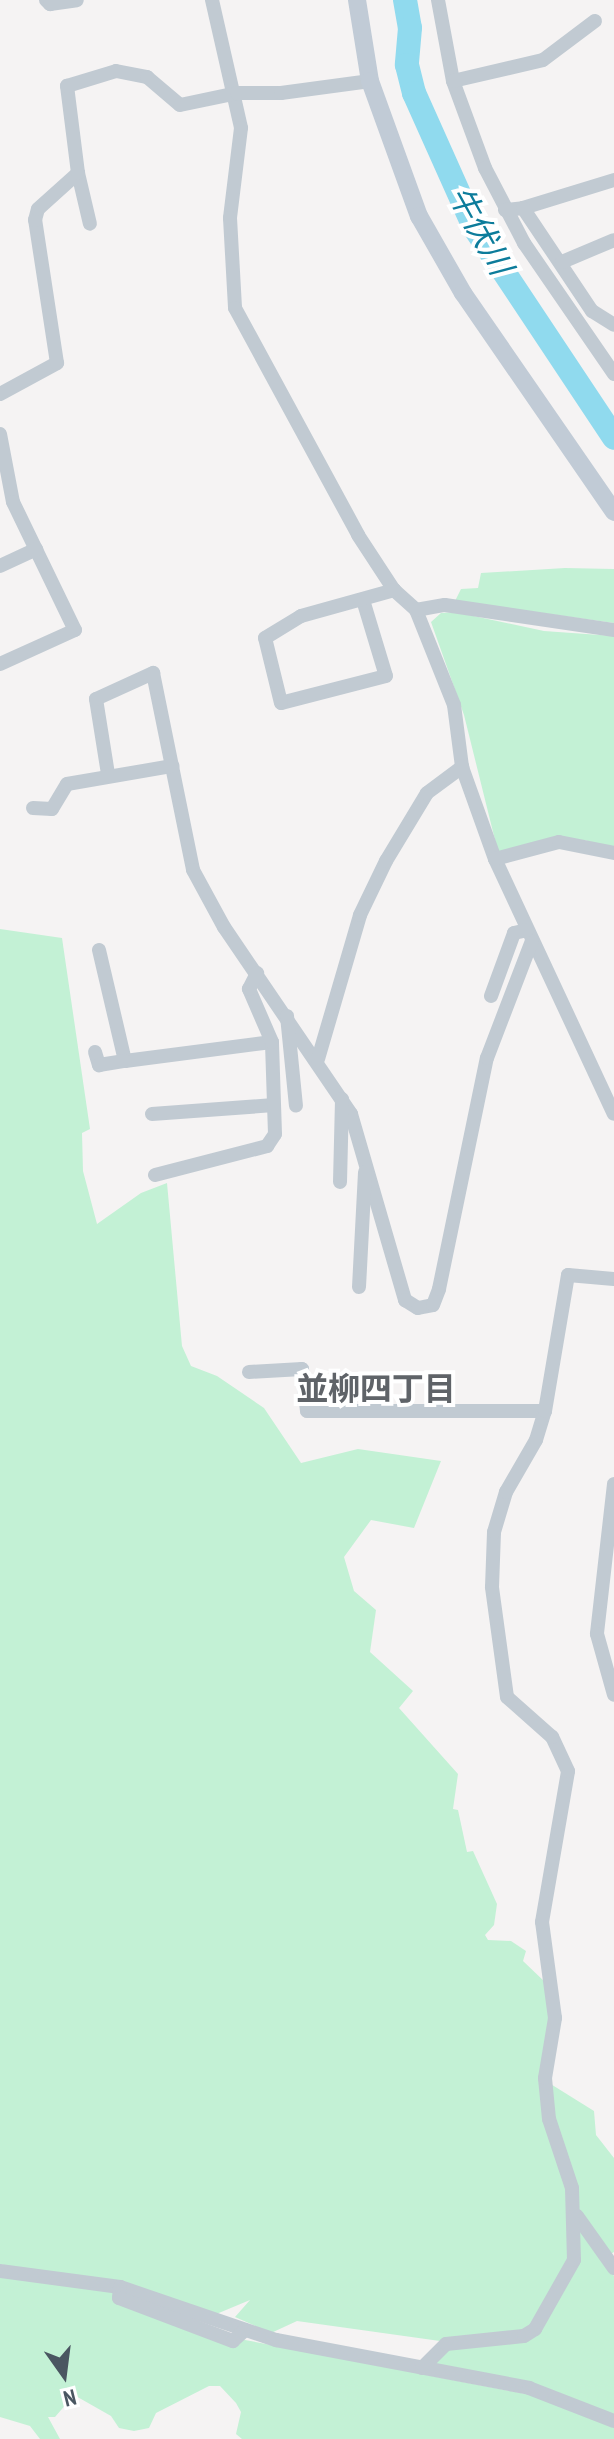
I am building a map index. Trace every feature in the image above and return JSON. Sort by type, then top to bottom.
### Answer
[{"type":"street","points":[[46,0],[50,4],[77,0]]},
{"type":"street","points":[[212,0],[237,93],[241,128],[228,263],[235,308],[358,535],[394,590],[416,610],[454,705],[462,767],[495,859],[614,1114]]},
{"type":"street","points":[[357,0],[370,81],[398,169],[463,293],[614,512]]},
{"type":"street","points":[[438,0],[453,81],[505,210],[614,374]]},
{"type":"street","points":[[453,81],[543,60],[595,21]]},
{"type":"street","points":[[90,224],[84,181],[78,173],[67,86],[116,71],[147,77],[180,105],[237,93],[281,93],[370,81]]},
{"type":"street","points":[[0,394],[57,363],[35,220],[38,209],[78,173]]},
{"type":"street","points":[[505,210],[523,208],[614,180]]},
{"type":"street","points":[[523,208],[592,311],[614,325]]},
{"type":"street","points":[[562,262],[614,240]]},
{"type":"street","points":[[0,434],[6,504],[36,549],[75,630],[0,664]]},
{"type":"street","points":[[0,566],[36,549]]},
{"type":"street","points":[[363,600],[386,676],[281,703],[265,638],[301,616],[394,590]]},
{"type":"street","points":[[416,610],[445,605],[614,630]]},
{"type":"street","points":[[108,774],[96,699],[153,673],[193,870],[207,901],[318,1059],[342,1099],[368,1164],[405,1300],[418,1308],[433,1305],[487,1058],[529,935]]},
{"type":"street","points":[[33,808],[52,809],[67,784],[108,774],[172,766]]},
{"type":"street","points":[[318,1059],[360,915],[386,861],[427,793],[462,767]]},
{"type":"street","points":[[495,859],[559,842],[614,853]]},
{"type":"street","points":[[491,996],[514,933],[529,935]]},
{"type":"street","points":[[99,950],[125,1061]]},
{"type":"street","points":[[155,1175],[267,1146],[275,1134],[272,1042],[249,989],[257,973]]},
{"type":"street","points":[[287,1016],[296,1106]]},
{"type":"street","points":[[95,1052],[99,1065],[272,1042]]},
{"type":"street","points":[[340,1182],[342,1099]]},
{"type":"street","points":[[152,1114],[274,1105]]},
{"type":"street","points":[[359,1287],[368,1164]]},
{"type":"street","points":[[614,1279],[568,1275],[545,1411],[536,1440],[506,1492],[494,1532],[492,1587],[507,1697],[552,1737],[568,1771],[543,1910],[555,2018],[545,2078],[549,2119],[577,2216],[614,2268]]},
{"type":"street","points":[[249,1372],[302,1369],[307,1411],[545,1411]]},
{"type":"street","points":[[614,1484],[597,1634],[614,1695]]},
{"type":"street","points":[[422,2368],[446,2344],[524,2336],[535,2329],[574,2260],[577,2216]]},
{"type":"street","points":[[0,2271],[27,2279],[120,2287],[245,2330],[529,2388],[614,2421]]},
{"type":"green space","points":[[565,568],[614,569],[614,623],[455,601],[461,589],[478,588],[481,573]]},
{"type":"green space","points":[[455,612],[544,631],[614,636],[614,848],[584,840],[498,852],[464,715],[431,622],[441,613]]},
{"type":"green space","points":[[0,929],[62,938],[90,1129],[82,1133],[83,1171],[97,1224],[141,1193],[167,1183],[182,1346],[191,1366],[217,1376],[264,1408],[301,1463],[358,1449],[441,1461],[414,1528],[371,1520],[344,1557],[354,1591],[376,1610],[370,1652],[413,1691],[399,1708],[458,1774],[453,1809],[458,1810],[467,1852],[473,1851],[497,1904],[494,1925],[485,1935],[488,1940],[511,1941],[526,1951],[523,1961],[546,1983],[551,2019],[541,2078],[594,2111],[596,2135],[614,2158],[614,2252],[602,2260],[614,2276],[614,2416],[437,2365],[434,2360],[445,2349],[523,2333],[440,2341],[297,2321],[271,2333],[235,2317],[250,2300],[214,2315],[0,2264]]},
{"type":"green space","points":[[0,2276],[112,2291],[245,2340],[531,2395],[614,2426],[614,2439],[242,2439],[236,2434],[241,2412],[236,2403],[220,2386],[209,2386],[156,2413],[149,2428],[134,2431],[119,2428],[111,2416],[74,2395],[55,2417],[48,2417],[60,2439],[40,2439],[30,2426],[0,2417]]},
{"type":"waterway","name":"牛伏川","points":[[405,0],[410,28],[407,65],[414,93],[474,227],[614,438]]},
{"type":"district","name":"並柳四丁目","points":[[376,1388]]}]
